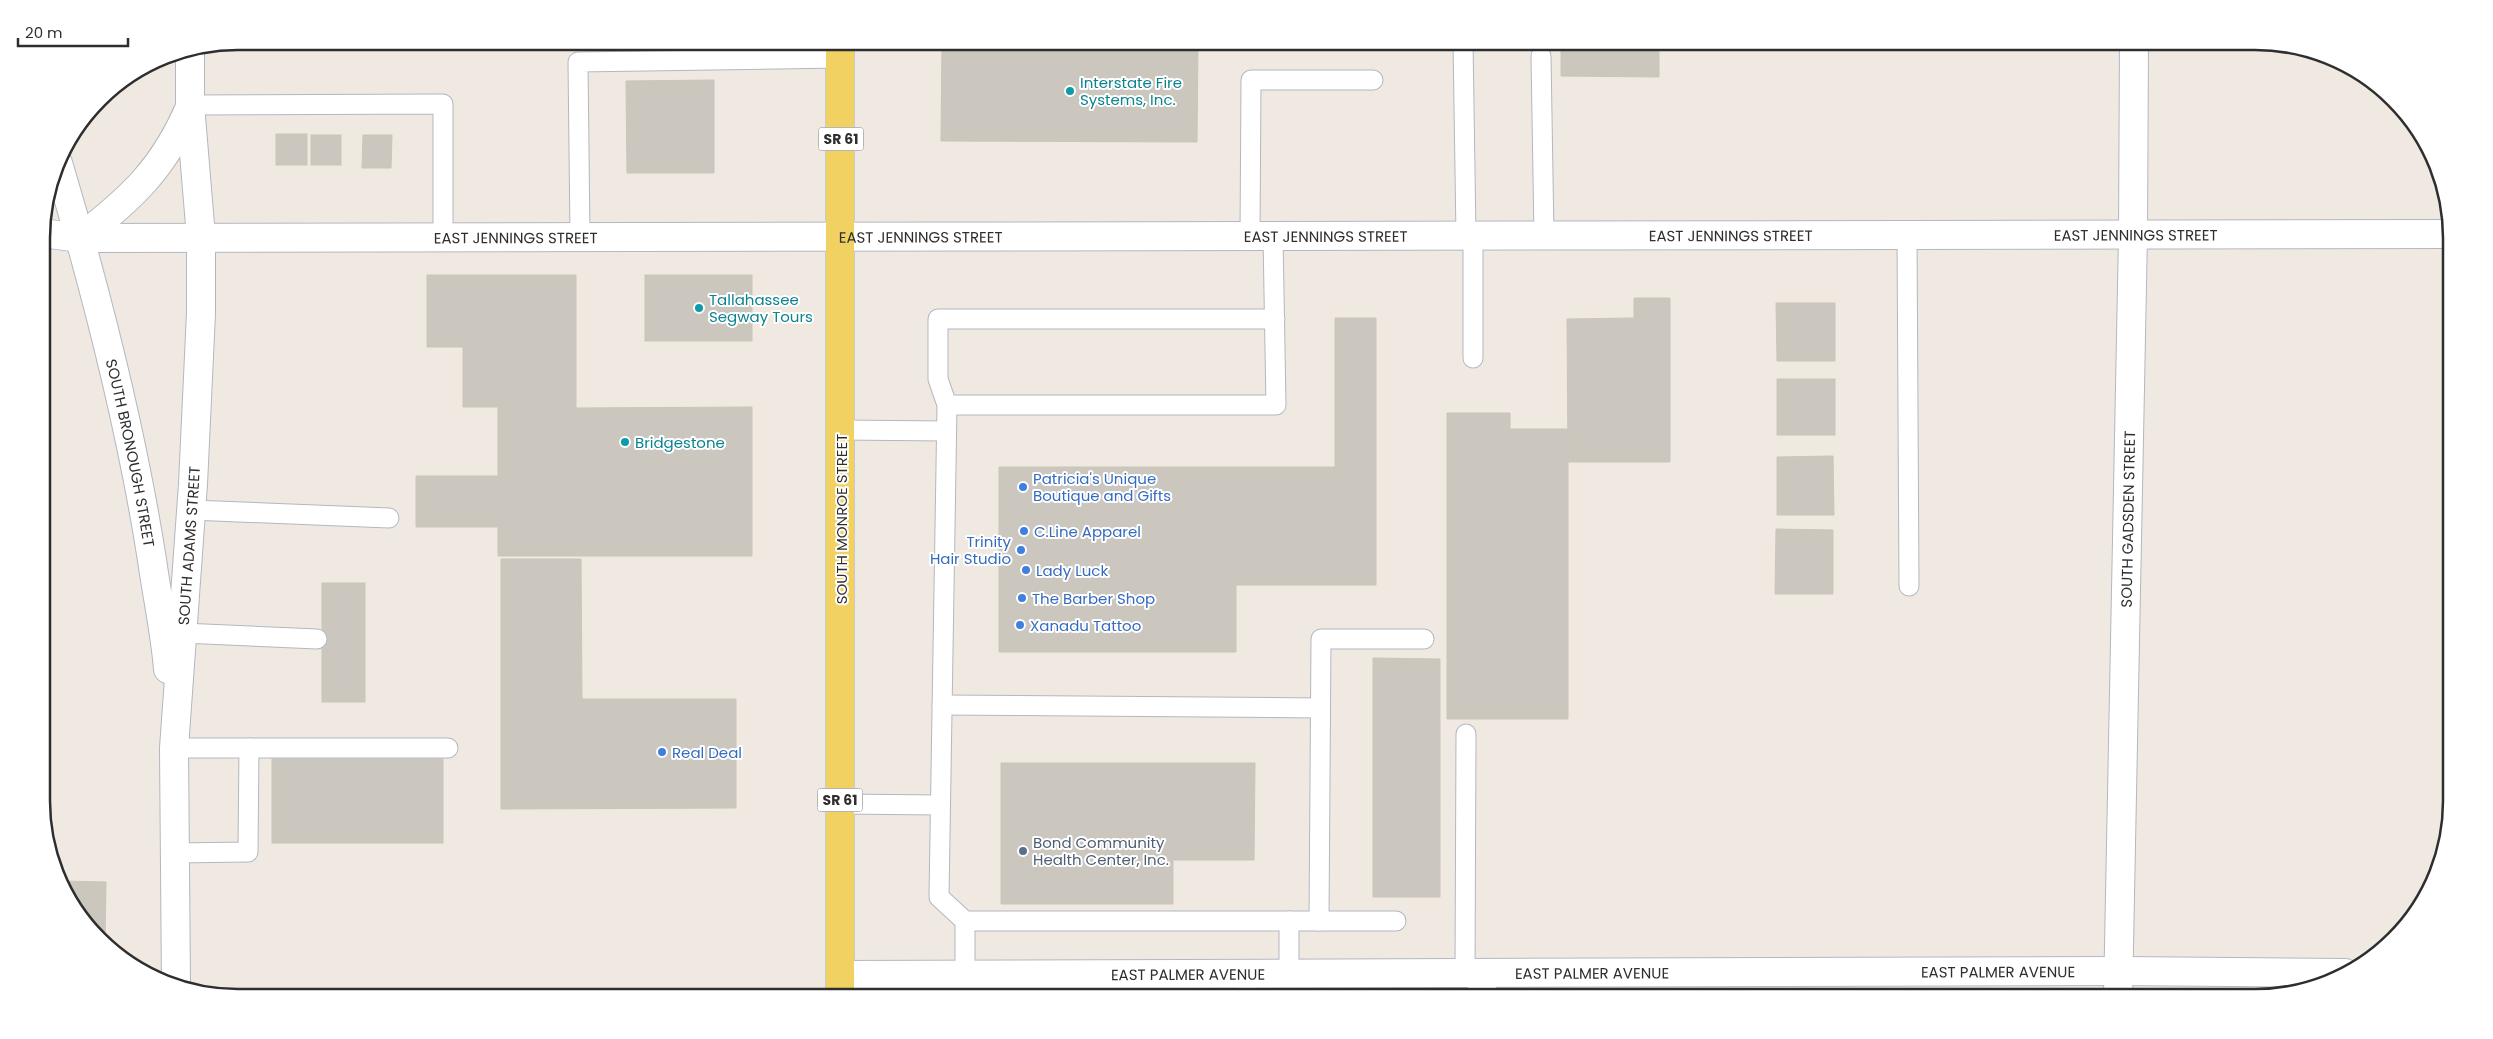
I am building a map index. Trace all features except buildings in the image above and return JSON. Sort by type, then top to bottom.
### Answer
[{"type":"main road","name":"SOUTH MONROE STREET","points":[[840,50],[840,986]]},
{"type":"street","name":"SOUTH GADSDEN STREET","points":[[2119,984],[2133,235],[2134,50]]},
{"type":"street","name":"SOUTH ADAMS STREET","points":[[176,979],[174,748],[191,510],[200,338],[201,237],[190,105],[190,56]]},
{"type":"street","name":"SOUTH ADAMS STREET","points":[[80,238],[121,206],[156,170],[177,136],[190,105]]},
{"type":"street","name":"SOUTH BRONOUGH STREET","points":[[61,174],[80,238],[121,397],[144,510],[166,652],[174,748]]},
{"type":"street","name":"EAST JENNINGS STREET","points":[[50,234],[80,238],[2443,234]]},
{"type":"street","name":"EAST PALMER AVENUE","points":[[840,986],[965,974],[1015,986],[1247,986],[1289,974],[1476,982],[2119,984],[2330,974]]},
{"type":"lane","points":[[580,237],[578,62],[840,50]]},
{"type":"lane","points":[[1463,50],[1473,358]]},
{"type":"lane","points":[[1542,56],[1544,236]]},
{"type":"lane","points":[[947,405],[1276,405],[1274,319],[1262,236],[1251,80],[1373,80]]},
{"type":"lane","points":[[190,105],[443,104],[443,237]]},
{"type":"lane","points":[[1907,235],[1909,586]]},
{"type":"lane","points":[[1274,319],[938,319],[938,379],[947,405],[939,897],[965,920],[1396,920]]},
{"type":"lane","points":[[841,430],[946,431]]},
{"type":"lane","points":[[191,510],[389,518]]},
{"type":"lane","points":[[182,633],[317,639]]},
{"type":"lane","points":[[1319,920],[1321,639],[1424,639]]},
{"type":"lane","points":[[942,705],[1320,708]]},
{"type":"lane","points":[[1466,734],[1476,982]]},
{"type":"lane","points":[[174,748],[448,748]]},
{"type":"lane","points":[[175,853],[248,852],[249,748]]},
{"type":"lane","points":[[840,804],[940,805]]},
{"type":"lane","points":[[965,920],[965,974]]},
{"type":"lane","points":[[1289,920],[1289,974]]},
{"type":"place","name":"Interstate Fire Systems, Inc.","points":[[1070,91]]},
{"type":"place","name":"Tallahassee Segway Tours","points":[[699,308]]},
{"type":"place","name":"Bridgestone","points":[[625,442]]},
{"type":"place","name":"Patricia's Unique Boutique and Gifts","points":[[1023,487]]},
{"type":"place","name":"C.Line Apparel","points":[[1024,531]]},
{"type":"place","name":"Trinity Hair Studio","points":[[1021,550]]},
{"type":"place","name":"Lady Luck","points":[[1026,570]]},
{"type":"place","name":"The Barber Shop","points":[[1022,598]]},
{"type":"place","name":"Xanadu Tattoo","points":[[1020,625]]},
{"type":"place","name":"Real Deal","points":[[662,752]]},
{"type":"place","name":"Bond Community Health Center, Inc.","points":[[1023,851]]}]
